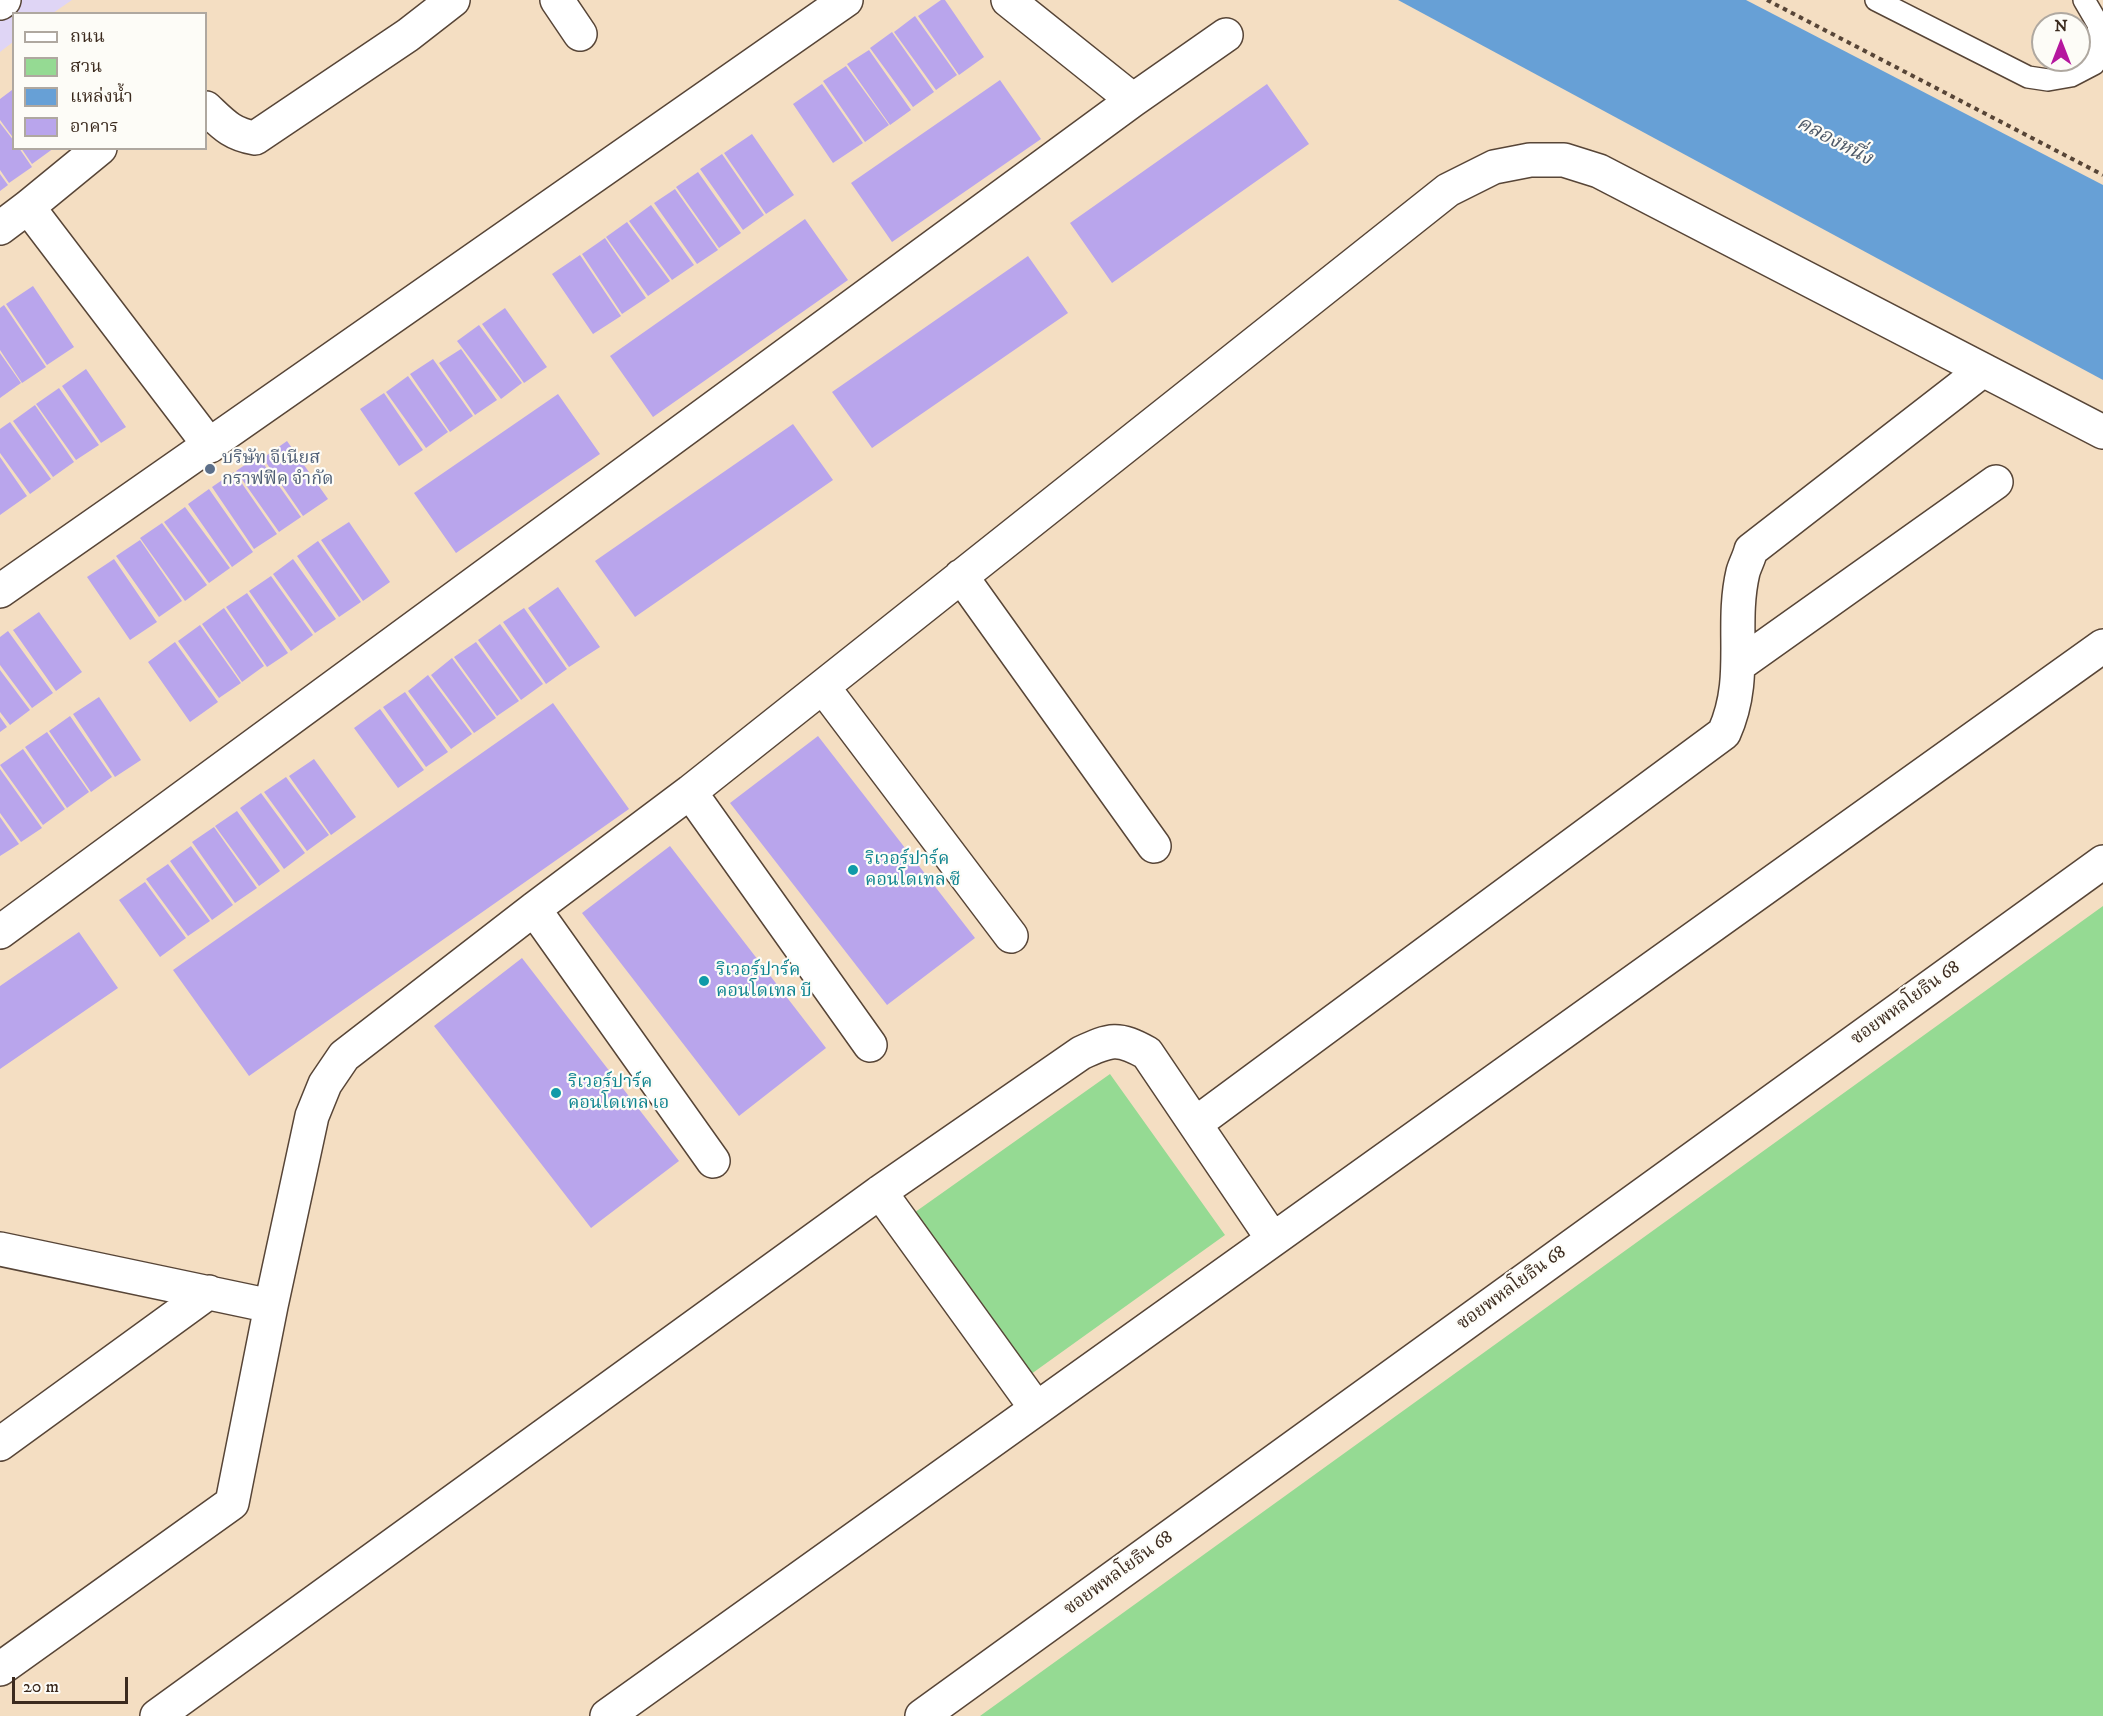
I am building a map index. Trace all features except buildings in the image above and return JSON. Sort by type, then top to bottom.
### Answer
[{"type":"street","points":[[0,3],[4,0]]},
{"type":"street","points":[[207,109],[231,131],[255,138],[408,35],[453,0]]},
{"type":"street","points":[[556,0],[580,34]]},
{"type":"street","points":[[0,591],[846,0]]},
{"type":"street","points":[[1008,0],[1133,100]]},
{"type":"street","points":[[0,932],[1133,100],[1226,35]]},
{"type":"street","points":[[0,228],[98,150]]},
{"type":"street","points":[[0,1669],[232,1503],[312,1116],[325,1084],[344,1056],[690,792],[1448,190],[1494,167],[1521,161],[1564,160],[1599,171],[2103,432]]},
{"type":"street","points":[[28,207],[210,446]]},
{"type":"street","points":[[1195,1124],[1724,733],[1733,714],[1740,664],[1740,597],[1743,571],[1751,550],[1983,370]]},
{"type":"street","points":[[1740,664],[1996,482]]},
{"type":"street","points":[[961,576],[1154,846]]},
{"type":"street","points":[[607,1716],[1272,1238],[2103,646]]},
{"type":"street","points":[[823,687],[1011,936]]},
{"type":"street","points":[[690,792],[870,1045]]},
{"type":"street","name":"ซอยพหลโยธิน 68","points":[[922,1716],[2103,862]]},
{"type":"street","points":[[534,909],[713,1161]]},
{"type":"street","points":[[157,1716],[880,1192],[1081,1053],[1105,1042],[1127,1042],[1147,1053],[1272,1238]]},
{"type":"street","points":[[880,1192],[1036,1408]]},
{"type":"street","points":[[0,1249],[271,1306]]},
{"type":"street","points":[[0,1444],[209,1292]]},
{"type":"lane","points":[[1876,0],[2028,77],[2048,80],[2071,76],[2094,64],[2101,48],[2098,24],[2084,0]]},
{"type":"path","points":[[1767,0],[2103,175]]},
{"type":"shaded area","points":[[0,0],[72,0],[54,12],[12,12],[12,43],[0,52]]},
{"type":"green space","points":[[2103,906],[2103,1716],[980,1716]]},
{"type":"green space","points":[[1110,1074],[1225,1235],[1027,1377],[911,1215]]},
{"type":"water","name":"คลองหนึ่ง","points":[[1398,0],[1746,0],[2103,185],[2103,380]]},
{"type":"place","name":"บริษัท จีเนียส กราฟฟิค จำกัด","points":[[210,469]]},
{"type":"place","name":"ริเวอร์ปาร์ค คอนโดเทล ซี","points":[[853,870]]},
{"type":"place","name":"ริเวอร์ปาร์ค คอนโดเทล บี","points":[[704,981]]},
{"type":"place","name":"ริเวอร์ปาร์ค คอนโดเทล เอ","points":[[556,1093]]}]
